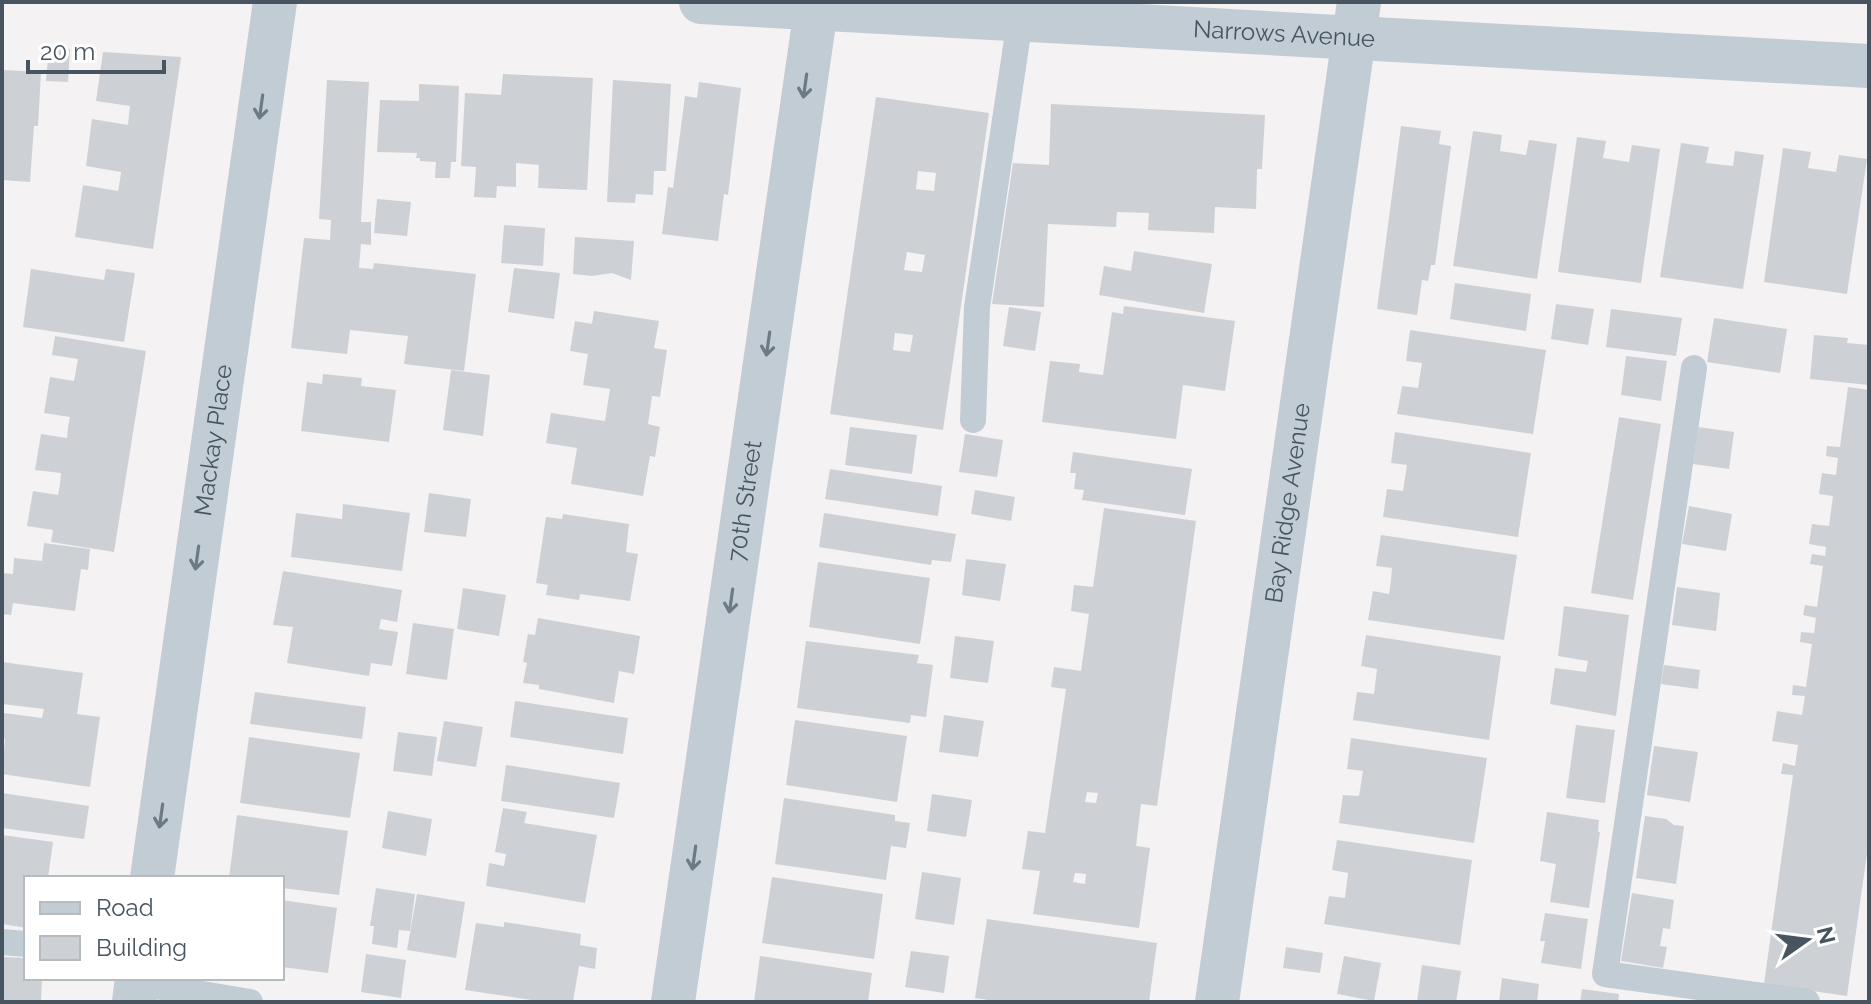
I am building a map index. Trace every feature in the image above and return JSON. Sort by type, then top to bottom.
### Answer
[{"type":"street","name":"Mackay Place","points":[[152,876],[275,2]]},
{"type":"street","name":"Narrows Avenue","points":[[701,2],[817,6],[1020,20],[1356,20],[1869,66]]},
{"type":"street","name":"70th Street","points":[[673,1002],[817,6]]},
{"type":"street","name":"Bay Ridge Avenue","points":[[1217,1002],[1356,20]]},
{"type":"lane","points":[[973,420],[977,307],[1020,20]]},
{"type":"lane","points":[[1694,368],[1605,974],[1807,1002]]},
{"type":"lane","points":[[2,942],[24,944]]},
{"type":"lane","points":[[136,988],[250,1002]]},
{"type":"building","points":[[49,47],[70,49],[68,82],[46,81]]},
{"type":"building","points":[[103,52],[181,57],[153,249],[75,237],[83,185],[118,191],[120,180],[121,172],[86,166],[92,119],[128,125],[130,106],[96,101]]},
{"type":"building","points":[[2,70],[41,72],[30,182],[2,180]]},
{"type":"building","points":[[503,74],[593,78],[587,190],[538,188],[539,165],[516,163],[516,187],[497,186],[496,198],[474,197],[476,167],[461,166],[465,93],[501,95]]},
{"type":"building","points":[[327,80],[369,82],[361,222],[371,222],[371,245],[361,244],[359,268],[373,269],[374,263],[476,274],[464,371],[404,364],[408,336],[350,330],[347,354],[291,348],[304,238],[330,240],[331,220],[319,219]]},
{"type":"building","points":[[613,80],[671,84],[666,171],[654,171],[653,195],[636,194],[635,203],[607,202]]},
{"type":"building","points":[[699,82],[741,88],[728,195],[724,194],[718,241],[662,234],[668,187],[673,188],[685,96],[697,98]]},
{"type":"building","points":[[419,84],[459,86],[456,162],[451,162],[450,178],[435,178],[436,162],[420,161],[416,158],[417,153],[377,152],[380,100],[419,101]]},
{"type":"building","points":[[876,97],[989,113],[943,430],[830,414]],"holes":[[[918,171],[936,173],[934,191],[916,189]],[[907,252],[925,255],[922,272],[904,270]],[[895,333],[913,335],[910,352],[893,350]]]},
{"type":"building","points":[[1051,104],[1265,115],[1262,169],[1257,169],[1256,209],[1215,207],[1214,233],[1148,230],[1149,213],[1117,212],[1116,227],[1048,224],[1044,307],[992,304],[1013,163],[1049,165]]},
{"type":"building","points":[[1401,126],[1441,131],[1439,144],[1451,146],[1435,265],[1431,265],[1428,281],[1422,280],[1417,315],[1377,309]]},
{"type":"building","points":[[1473,131],[1502,135],[1500,151],[1526,155],[1529,140],[1557,144],[1537,279],[1453,266]]},
{"type":"building","points":[[1577,137],[1606,141],[1603,158],[1629,162],[1632,145],[1660,149],[1641,283],[1558,272]]},
{"type":"building","points":[[1681,143],[1709,147],[1706,163],[1733,166],[1735,151],[1764,155],[1743,289],[1660,277]]},
{"type":"building","points":[[1783,148],[1811,152],[1808,168],[1836,172],[1839,155],[1867,159],[1847,294],[1764,282]]},
{"type":"building","points":[[377,199],[411,202],[407,236],[374,233]]},
{"type":"building","points":[[504,225],[545,228],[543,266],[501,263]]},
{"type":"building","points":[[575,237],[634,241],[631,280],[612,273],[592,276],[573,274]]},
{"type":"building","points":[[1134,251],[1212,264],[1204,313],[1099,295],[1104,266],[1131,271]]},
{"type":"building","points":[[514,268],[560,273],[554,319],[508,312]]},
{"type":"building","points":[[31,269],[104,280],[106,269],[135,273],[124,342],[23,327]]},
{"type":"building","points":[[1455,283],[1531,294],[1526,331],[1450,319]]},
{"type":"building","points":[[1556,304],[1594,309],[1588,345],[1551,339]]},
{"type":"building","points":[[1124,306],[1235,321],[1225,391],[1183,385],[1176,439],[1042,422],[1050,361],[1080,364],[1079,372],[1103,375],[1112,312],[1123,314]]},
{"type":"building","points":[[1009,307],[1041,312],[1035,351],[1003,346]]},
{"type":"building","points":[[1611,309],[1682,318],[1676,356],[1606,347]]},
{"type":"building","points":[[594,311],[659,321],[654,348],[667,350],[660,397],[652,396],[648,424],[660,427],[655,457],[650,456],[643,496],[571,484],[577,448],[546,443],[551,413],[605,421],[610,389],[583,385],[588,354],[570,351],[575,321],[592,324]]},
{"type":"building","points":[[1714,318],[1787,329],[1780,373],[1707,362]]},
{"type":"building","points":[[1410,330],[1546,350],[1533,434],[1397,414],[1402,386],[1418,388],[1422,363],[1406,361]]},
{"type":"building","points":[[1814,335],[1848,338],[1847,343],[1869,345],[1869,385],[1810,379]]},
{"type":"building","points":[[55,336],[146,351],[114,552],[51,542],[53,530],[27,526],[33,491],[58,495],[60,484],[61,473],[35,470],[41,434],[67,438],[70,417],[44,413],[50,377],[74,381],[78,359],[52,355]]},
{"type":"building","points":[[1626,356],[1667,361],[1661,401],[1621,395]]},
{"type":"building","points":[[451,370],[490,375],[483,436],[443,430]]},
{"type":"building","points":[[323,374],[362,378],[361,386],[396,390],[389,442],[301,431],[307,382],[322,384]]},
{"type":"building","points":[[1848,387],[1869,390],[1869,839],[1847,996],[1764,984],[1793,775],[1781,774],[1783,763],[1795,766],[1798,745],[1772,741],[1777,711],[1802,715],[1805,696],[1792,695],[1793,685],[1806,687],[1812,644],[1800,642],[1801,632],[1814,633],[1816,618],[1803,615],[1805,605],[1817,607],[1823,566],[1810,564],[1812,554],[1825,556],[1826,547],[1809,544],[1812,524],[1829,526],[1833,496],[1819,494],[1822,473],[1836,475],[1838,458],[1826,456],[1827,446],[1840,447]]},
{"type":"building","points":[[1619,417],[1661,424],[1633,600],[1591,593]]},
{"type":"building","points":[[850,427],[917,435],[912,474],[845,465]]},
{"type":"building","points":[[1698,427],[1734,432],[1729,469],[1693,464]]},
{"type":"building","points":[[1395,432],[1531,453],[1518,537],[1383,517],[1387,489],[1403,491],[1407,465],[1391,463]]},
{"type":"building","points":[[965,434],[1003,440],[997,477],[959,472]]},
{"type":"building","points":[[1073,452],[1192,469],[1185,515],[1082,500],[1084,490],[1074,489],[1076,473],[1070,473]]},
{"type":"building","points":[[830,469],[942,486],[938,516],[825,499]]},
{"type":"building","points":[[975,490],[1015,497],[1011,521],[971,514]]},
{"type":"building","points":[[429,493],[471,499],[466,537],[424,532]]},
{"type":"building","points":[[343,504],[410,513],[402,571],[291,557],[296,513],[342,519]]},
{"type":"building","points":[[1689,506],[1732,514],[1726,551],[1682,544]]},
{"type":"building","points":[[1104,508],[1196,521],[1157,806],[1141,804],[1136,846],[1150,848],[1139,928],[1033,914],[1040,871],[1022,869],[1028,831],[1045,833],[1066,689],[1051,687],[1054,667],[1081,671],[1089,614],[1071,611],[1074,585],[1093,587]],"holes":[[[1087,792],[1098,793],[1096,803],[1085,802]],[[1075,873],[1086,874],[1085,884],[1073,882]]]},
{"type":"building","points":[[824,513],[956,534],[951,562],[932,560],[931,565],[819,547]]},
{"type":"building","points":[[563,514],[629,524],[626,552],[638,554],[630,601],[580,594],[579,600],[546,595],[548,585],[536,583],[546,517],[562,519]]},
{"type":"building","points":[[1381,535],[1517,555],[1504,640],[1368,620],[1373,591],[1389,594],[1392,568],[1376,566]]},
{"type":"building","points":[[44,543],[90,549],[88,570],[81,569],[75,611],[13,603],[11,615],[2,614],[2,573],[13,574],[14,558],[42,561]]},
{"type":"building","points":[[966,559],[1006,564],[1000,601],[962,595]]},
{"type":"building","points":[[818,562],[930,578],[920,644],[809,627]]},
{"type":"building","points":[[283,571],[402,590],[397,622],[381,619],[379,629],[398,632],[392,666],[371,663],[369,676],[287,663],[293,627],[273,625]]},
{"type":"building","points":[[1677,587],[1720,593],[1716,631],[1672,625]]},
{"type":"building","points":[[463,588],[506,595],[499,636],[457,629]]},
{"type":"building","points":[[1564,606],[1629,615],[1616,716],[1550,704],[1555,668],[1586,672],[1588,661],[1558,656]]},
{"type":"building","points":[[538,618],[640,636],[634,674],[619,671],[614,703],[539,689],[539,685],[523,683],[528,634],[535,635]]},
{"type":"building","points":[[413,623],[454,629],[447,680],[406,674]]},
{"type":"building","points":[[1366,635],[1501,656],[1489,740],[1353,720],[1357,692],[1374,694],[1377,669],[1361,666]]},
{"type":"building","points":[[955,636],[994,641],[988,683],[950,678]]},
{"type":"building","points":[[806,641],[919,655],[917,663],[933,665],[926,717],[911,715],[910,723],[797,708]]},
{"type":"building","points":[[2,662],[83,673],[77,714],[100,717],[90,787],[2,774],[4,713],[42,718],[44,709],[2,704]]},
{"type":"building","points":[[1664,665],[1700,670],[1698,689],[1661,684]]},
{"type":"building","points":[[255,692],[366,707],[362,739],[250,724]]},
{"type":"building","points":[[515,701],[628,718],[623,754],[510,737]]},
{"type":"building","points":[[944,715],[984,721],[978,757],[939,752]]},
{"type":"building","points":[[795,720],[907,736],[897,802],[786,785]]},
{"type":"building","points":[[444,721],[483,727],[476,767],[437,761]]},
{"type":"building","points":[[1576,725],[1615,730],[1605,803],[1566,798]]},
{"type":"building","points":[[398,732],[437,737],[432,776],[393,771]]},
{"type":"building","points":[[249,737],[360,753],[350,818],[240,803]]},
{"type":"building","points":[[1351,738],[1487,758],[1474,843],[1339,823],[1343,795],[1359,796],[1363,771],[1347,769]]},
{"type":"building","points":[[1654,746],[1698,752],[1690,802],[1647,795]]},
{"type":"building","points":[[506,765],[620,783],[614,818],[501,801]]},
{"type":"building","points":[[2,793],[89,806],[84,839],[2,828]]},
{"type":"building","points":[[932,794],[972,800],[966,837],[927,831]]},
{"type":"building","points":[[784,798],[895,815],[895,821],[910,823],[906,848],[891,846],[886,880],[775,864]]},
{"type":"building","points":[[503,808],[527,812],[524,823],[597,835],[585,903],[486,886],[489,863],[504,866],[506,854],[495,852]]},
{"type":"building","points":[[388,811],[432,819],[426,856],[382,848]]},
{"type":"building","points":[[1547,812],[1599,820],[1589,908],[1550,902],[1556,864],[1540,861]]},
{"type":"building","points":[[237,815],[348,831],[339,895],[284,888],[284,876],[229,876]]},
{"type":"building","points":[[1645,816],[1684,826],[1676,884],[1636,878]]},
{"type":"building","points":[[2,835],[53,842],[48,876],[24,876],[24,928],[2,924]]},
{"type":"building","points":[[1337,840],[1472,860],[1460,945],[1324,924],[1329,896],[1345,898],[1348,873],[1332,870]]},
{"type":"building","points":[[922,872],[961,878],[954,925],[915,919]]},
{"type":"building","points":[[772,877],[883,894],[874,959],[762,943]]},
{"type":"building","points":[[376,888],[415,894],[410,931],[399,930],[397,948],[372,944],[374,926],[370,926]]},
{"type":"building","points":[[1632,893],[1674,900],[1670,929],[1663,928],[1660,946],[1667,947],[1663,968],[1621,961]]},
{"type":"building","points":[[417,894],[465,902],[456,958],[407,950]]},
{"type":"building","points":[[284,900],[337,908],[328,973],[284,967]]},
{"type":"building","points":[[1545,913],[1588,919],[1581,969],[1541,963],[1545,941],[1540,941]]},
{"type":"building","points":[[987,919],[1157,943],[1149,1002],[1002,1002],[975,998]]},
{"type":"building","points":[[504,922],[581,934],[580,945],[597,948],[595,969],[579,966],[573,1002],[545,1002],[465,990],[476,923],[504,927]]},
{"type":"building","points":[[1286,947],[1323,953],[1320,973],[1283,968]]},
{"type":"building","points":[[911,951],[949,956],[944,993],[905,987]]},
{"type":"building","points":[[366,954],[406,960],[401,998],[361,992]]},
{"type":"building","points":[[760,956],[872,973],[868,1002],[754,1002]]},
{"type":"building","points":[[1344,956],[1381,963],[1374,1001],[1337,994]]},
{"type":"building","points":[[2,957],[24,958],[24,980],[42,980],[41,1002],[2,1002]]},
{"type":"building","points":[[1422,965],[1461,971],[1456,1002],[1417,1002]]},
{"type":"building","points":[[1502,978],[1539,984],[1537,1002],[1499,1002]]},
{"type":"building","points":[[1582,989],[1619,994],[1618,1002],[1580,1002]]}]
